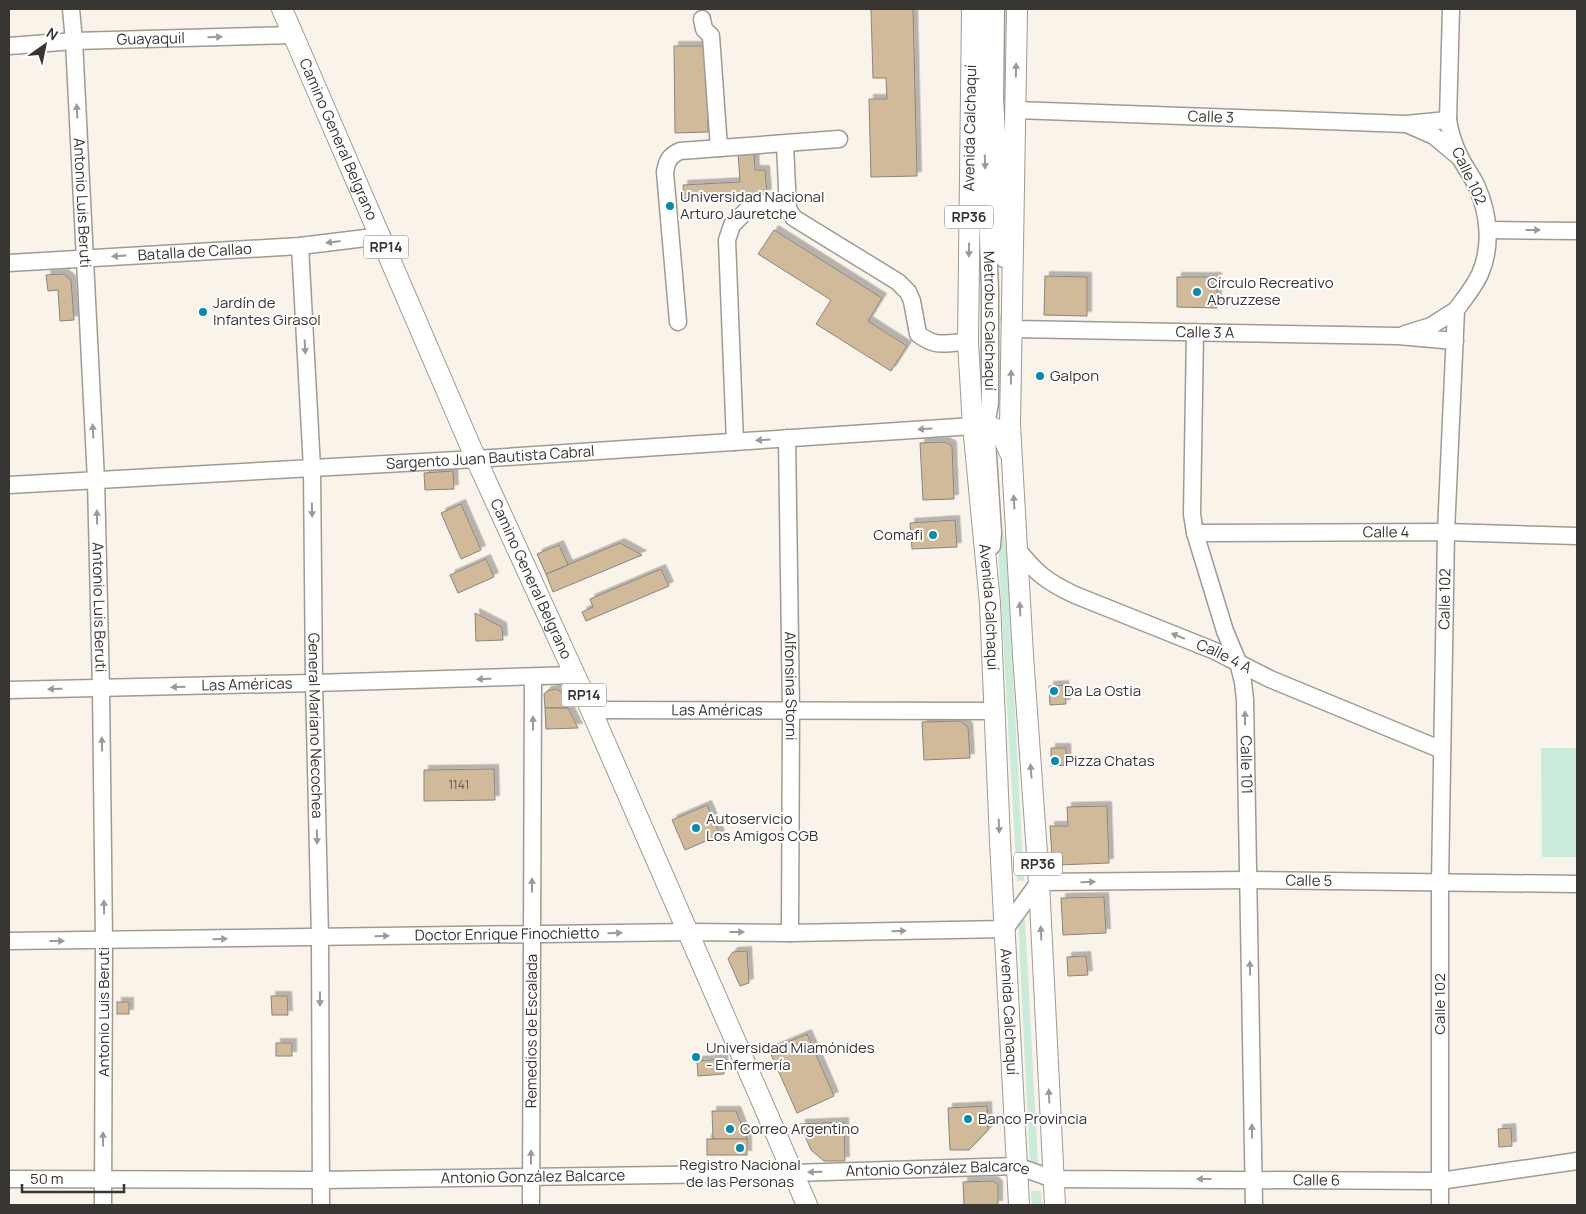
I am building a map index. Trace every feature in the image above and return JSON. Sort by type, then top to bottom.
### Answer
[{"type":"main road","name":"Camino General Belgrano","points":[[282,9],[382,236],[476,459],[591,710],[806,1205]]},
{"type":"main road","name":"Avenida Calchaquí","points":[[972,9],[968,342],[980,425],[1019,1205]]},
{"type":"main road","name":"RP36","points":[[1017,9],[1011,329],[1011,455],[1039,882],[1055,1205]]},
{"type":"main road","points":[[980,425],[996,429],[1001,434],[1011,455]]},
{"type":"street","name":"Antonio Luis Beruti","points":[[71,9],[96,480],[104,941],[103,1205]]},
{"type":"street","name":"Metrobus Calchaquí","points":[[980,425],[990,403],[990,290],[983,109],[984,9]]},
{"type":"street","name":"Metrobus Calchaquí","points":[[996,9],[994,98],[1011,329]]},
{"type":"street","name":"Calle 102","points":[[1440,1205],[1442,750],[1446,532],[1456,310],[1480,273],[1486,253],[1488,230],[1485,210],[1477,187],[1460,157],[1451,136],[1448,120],[1451,9]]},
{"type":"street","points":[[696,23],[711,36],[719,148]]},
{"type":"street","name":"Guayaquil","points":[[9,46],[74,41],[294,35]]},
{"type":"street","name":"Calle 3","points":[[1016,110],[1406,124],[1448,120]]},
{"type":"street","name":"Calle 3","points":[[1406,124],[1434,136],[1460,157]]},
{"type":"street","points":[[678,322],[665,172],[667,161],[672,154],[680,151],[840,139]]},
{"type":"street","points":[[785,144],[788,209],[794,218],[898,282],[908,292],[912,301],[918,334],[936,344],[968,342]]},
{"type":"street","points":[[735,442],[727,240],[732,225],[748,209],[764,203],[788,203]]},
{"type":"street","points":[[1488,230],[1577,231]]},
{"type":"street","name":"Batalla de Callao","points":[[9,262],[300,246],[382,236]]},
{"type":"street","name":"General Mariano Necochea","points":[[300,246],[312,468],[314,683],[320,937],[321,1205]]},
{"type":"street","name":"Calle 3 A","points":[[1398,336],[1431,326],[1456,310]]},
{"type":"street","name":"Calle 3 A","points":[[1011,329],[1398,336],[1455,341]]},
{"type":"street","name":"Calle 101","points":[[1196,332],[1192,514],[1195,533],[1225,631],[1238,662],[1245,700],[1254,1205]]},
{"type":"street","name":"Sargento Juan Bautista Cabral","points":[[9,485],[476,459],[980,425]]},
{"type":"street","name":"Alfonsina Storni","points":[[787,438],[791,711],[790,933]]},
{"type":"street","name":"Calle 4","points":[[1195,533],[1446,532],[1577,536]]},
{"type":"street","name":"Calle 4 A","points":[[1017,549],[1031,567],[1053,584],[1075,595],[1215,651],[1270,679],[1442,750]]},
{"type":"street","name":"Las Américas","points":[[9,690],[533,678],[575,675]]},
{"type":"street","name":"Remedios de Escalada","points":[[531,1205],[533,678]]},
{"type":"street","name":"Las Américas","points":[[591,710],[994,711]]},
{"type":"street","name":"Calle 5","points":[[1039,882],[1248,880],[1577,884]]},
{"type":"street","points":[[1005,929],[1039,882]]},
{"type":"street","name":"Doctor Enrique Finochietto","points":[[9,941],[1005,929]]},
{"type":"street","name":"Calle 6","points":[[1053,1179],[1440,1181],[1577,1161]]},
{"type":"street","name":"Antonio González Balcarce","points":[[9,1179],[321,1180],[793,1173],[1017,1166],[1053,1179]]},
{"type":"green space","points":[[995,444],[999,507],[1006,544],[1024,881],[1017,881],[997,530]]},
{"type":"green space","points":[[1541,748],[1577,748],[1577,857],[1542,857]]},
{"type":"green space","points":[[1018,919],[1025,919],[1038,1163],[1030,1165]]},
{"type":"green space","points":[[1031,1191],[1041,1191],[1042,1205],[1032,1205]]},
{"type":"building","points":[[871,9],[913,9],[917,176],[871,177],[869,99],[887,99],[886,78],[873,78]]},
{"type":"building","points":[[674,46],[707,46],[708,132],[675,133]]},
{"type":"building","points":[[738,152],[754,152],[755,170],[765,170],[767,194],[684,199],[683,185],[740,182]]},
{"type":"building","points":[[774,230],[882,298],[868,321],[907,346],[891,371],[816,324],[831,300],[758,254]]},
{"type":"building","points":[[64,274],[71,280],[74,320],[60,321],[58,290],[48,291],[46,275]]},
{"type":"building","points":[[1045,276],[1087,277],[1087,316],[1044,315]]},
{"type":"building","name":"Círculo Recreativo Abruzzese","points":[[1177,277],[1217,277],[1217,308],[1177,307]]},
{"type":"building","points":[[945,442],[952,446],[954,499],[923,500],[920,443]]},
{"type":"building","points":[[453,471],[454,489],[425,490],[424,473]]},
{"type":"building","points":[[461,504],[481,550],[461,559],[441,513]]},
{"type":"building","name":"Comafi","points":[[955,520],[957,547],[912,549],[910,523]]},
{"type":"building","points":[[620,543],[642,555],[553,592],[546,574]]},
{"type":"building","points":[[559,545],[568,565],[546,574],[537,554]]},
{"type":"building","points":[[486,559],[494,577],[458,593],[450,575]]},
{"type":"building","points":[[661,569],[669,586],[586,621],[582,612],[593,607],[590,599]]},
{"type":"building","points":[[475,613],[502,627],[503,640],[476,641]]},
{"type":"building","points":[[1064,685],[1066,704],[1050,705],[1049,686]]},
{"type":"building","points":[[556,689],[561,692],[568,708],[545,708],[544,694],[547,691]]},
{"type":"building","points":[[545,708],[568,708],[578,728],[546,729]]},
{"type":"building","points":[[960,721],[968,727],[970,758],[924,760],[922,722]]},
{"type":"building","points":[[1051,748],[1066,748],[1067,765],[1051,766]]},
{"type":"building","points":[[494,769],[495,800],[424,801],[424,770]]},
{"type":"building","name":"Autoservicio Los Amigos CGB","points":[[707,805],[720,835],[685,850],[672,820]]},
{"type":"building","points":[[1107,806],[1109,863],[1058,865],[1052,858],[1050,826],[1068,826],[1067,807]]},
{"type":"building","points":[[1104,897],[1106,933],[1063,935],[1061,898]]},
{"type":"building","points":[[747,951],[749,983],[740,986],[728,959],[733,952]]},
{"type":"building","points":[[1086,956],[1088,975],[1068,976],[1067,957]]},
{"type":"building","points":[[271,996],[287,996],[288,1015],[272,1015]]},
{"type":"building","points":[[117,1002],[129,1002],[129,1014],[117,1014]]},
{"type":"building","points":[[807,1034],[834,1096],[797,1113],[769,1050]]},
{"type":"building","points":[[276,1043],[292,1043],[292,1056],[276,1056]]},
{"type":"building","points":[[723,1059],[724,1074],[698,1076],[697,1061]]},
{"type":"building","name":"Banco Provincia","points":[[987,1106],[988,1130],[969,1150],[950,1150],[948,1108]]},
{"type":"building","points":[[712,1111],[736,1111],[747,1139],[713,1139]]},
{"type":"building","points":[[844,1122],[845,1161],[824,1161],[811,1150],[800,1124]]},
{"type":"building","points":[[1511,1128],[1512,1146],[1499,1147],[1498,1129]]},
{"type":"building","points":[[707,1139],[747,1139],[747,1155],[707,1155]]},
{"type":"building","points":[[993,1181],[998,1185],[998,1205],[964,1205],[963,1182]]},
{"type":"place","name":"Universidad Nacional Arturo Jauretche","points":[[670,206]]},
{"type":"place","name":"Círculo Recreativo Abruzzese","points":[[1197,292]]},
{"type":"place","name":"Jardín de Infantes Girasol","points":[[203,312]]},
{"type":"place","name":"Galpon","points":[[1040,376]]},
{"type":"place","name":"Comafi","points":[[933,535]]},
{"type":"place","name":"Da La Ostia","points":[[1054,691]]},
{"type":"place","name":"Pizza Chatas","points":[[1055,761]]},
{"type":"place","name":"Autoservicio Los Amigos CGB","points":[[696,828]]},
{"type":"place","name":"Universidad Miamónides - Enfermería","points":[[696,1057]]},
{"type":"place","name":"Banco Provincia","points":[[968,1119]]},
{"type":"place","name":"Correo Argentino","points":[[730,1129]]},
{"type":"place","name":"Registro Nacional de las Personas","points":[[740,1148]]}]
